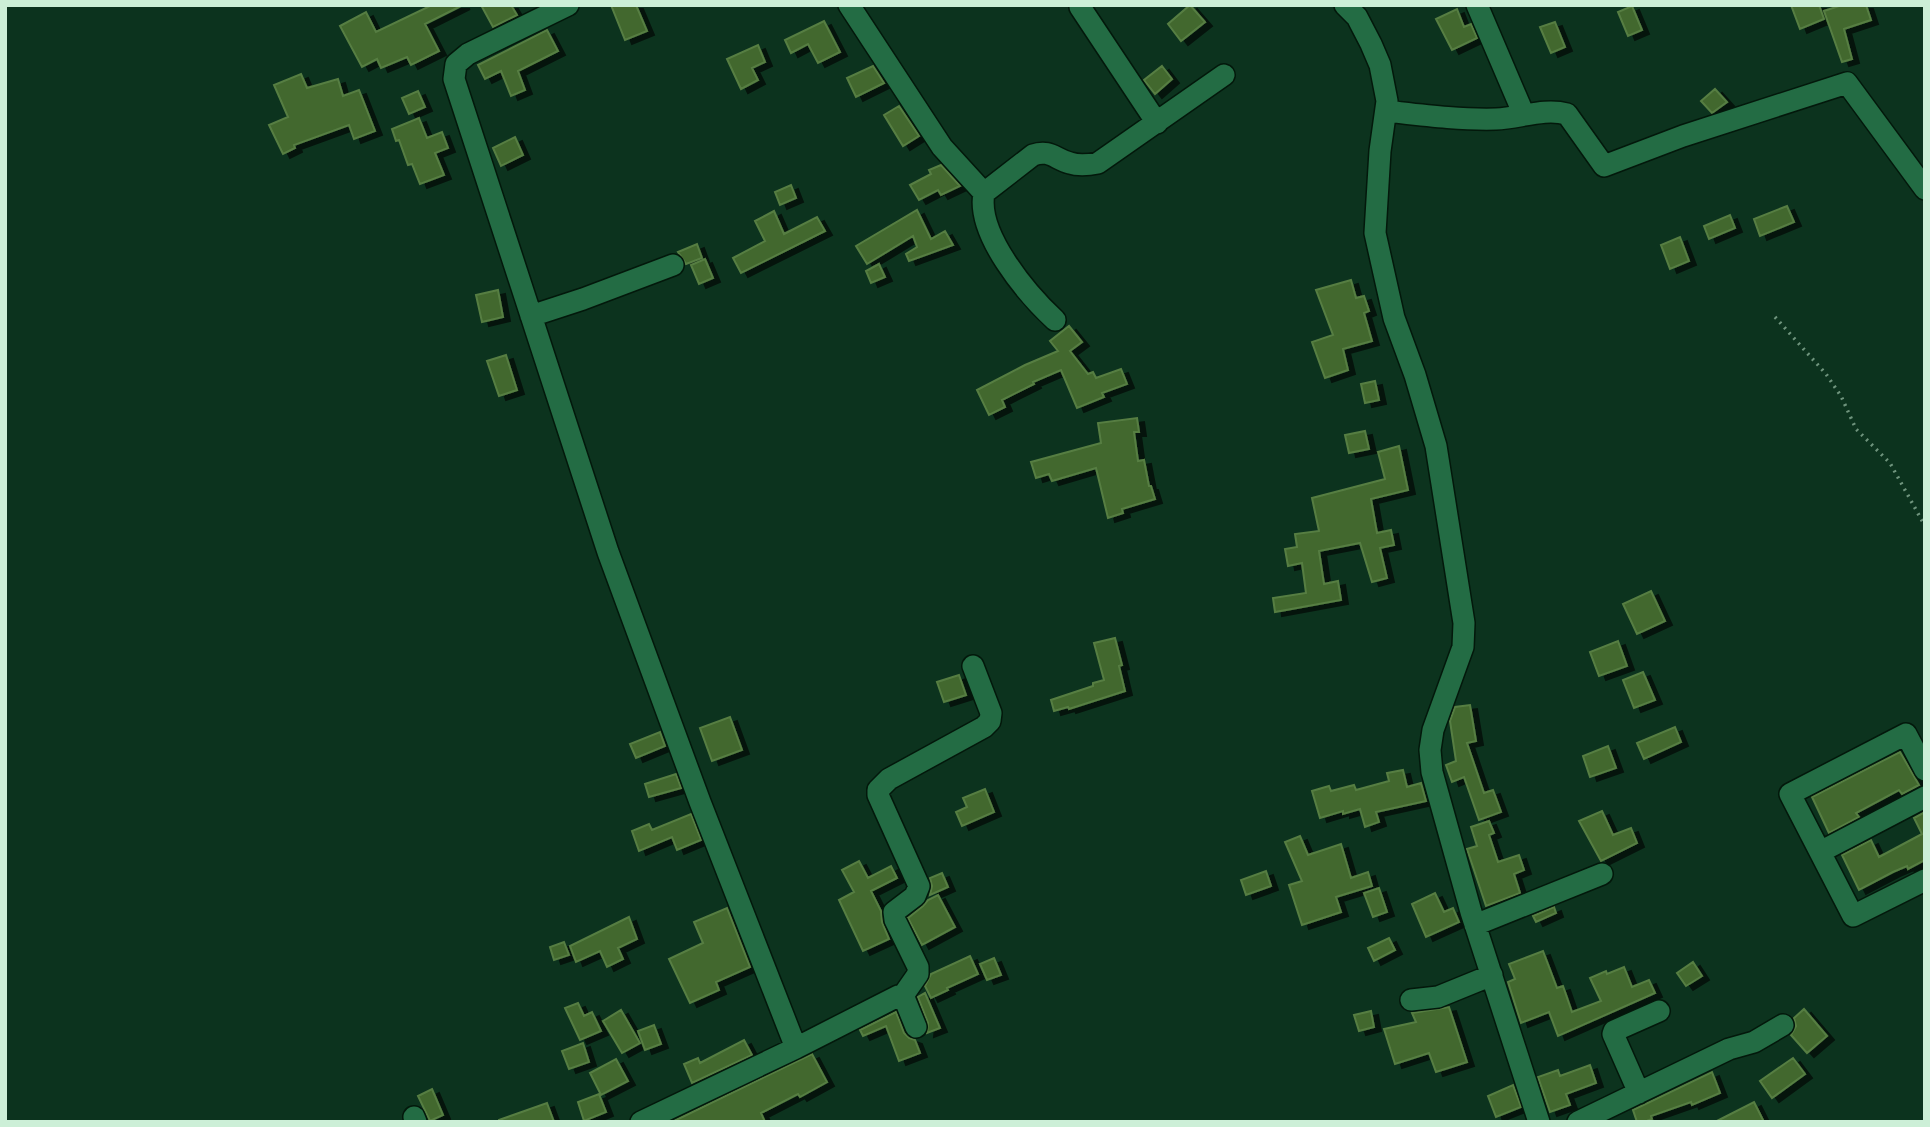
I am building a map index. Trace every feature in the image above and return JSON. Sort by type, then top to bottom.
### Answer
[{"type":"street","points":[[568,5],[468,54],[456,65],[454,79],[613,565],[700,802],[796,1048]]},
{"type":"street","points":[[849,5],[942,147],[984,193],[984,214],[1000,251],[1020,285],[1055,320]]},
{"type":"street","points":[[1345,5],[1364,28],[1380,65],[1387,101],[1380,151],[1376,243],[1394,318],[1415,375],[1436,446],[1464,622],[1463,647],[1433,730],[1430,750],[1432,772],[1475,925],[1539,1122]]},
{"type":"street","points":[[1477,5],[1524,115]]},
{"type":"street","points":[[1080,7],[1157,123]]},
{"type":"street","points":[[984,193],[1033,155],[1042,152],[1052,153],[1067,163],[1084,166],[1098,163],[1224,75]]},
{"type":"street","points":[[1386,111],[1498,119],[1556,111],[1567,114],[1576,123],[1604,166],[1683,136],[1847,83],[1925,189]]},
{"type":"street","points":[[531,316],[673,265]]},
{"type":"street","points":[[902,997],[918,974],[918,967],[895,920],[894,912],[915,896],[919,886],[878,790],[889,779],[984,727],[990,720],[991,713],[973,666]]},
{"type":"street","points":[[1925,771],[1906,734],[1792,792],[1791,797],[1853,916],[1925,880]]},
{"type":"street","points":[[1819,852],[1925,797]]},
{"type":"street","points":[[1475,925],[1602,874]]},
{"type":"street","points":[[1411,1000],[1438,997],[1492,975]]},
{"type":"street","points":[[641,1122],[669,1116],[796,1048],[898,996],[902,997]]},
{"type":"street","points":[[902,997],[916,1027]]},
{"type":"street","points":[[1639,1093],[1614,1031],[1658,1011]]},
{"type":"street","points":[[1578,1122],[1729,1049],[1754,1042],[1783,1025]]},
{"type":"path","points":[[1775,317],[1826,374],[1841,396],[1856,429],[1890,463],[1925,526]]},
{"type":"building","points":[[432,5],[463,5],[425,24],[439,51],[411,65],[407,57],[381,68],[377,59],[362,67],[340,26],[366,12],[376,32]]},
{"type":"building","points":[[481,5],[511,5],[517,15],[493,27]]},
{"type":"building","points":[[611,5],[636,5],[647,31],[625,40]]},
{"type":"building","points":[[1190,5],[1205,22],[1181,41],[1168,24]]},
{"type":"building","points":[[1791,5],[1819,5],[1824,19],[1800,29]]},
{"type":"building","points":[[1842,5],[1866,5],[1871,20],[1844,29],[1852,59],[1842,62],[1824,11]]},
{"type":"building","points":[[1632,6],[1642,30],[1628,36],[1618,12]]},
{"type":"building","points":[[1457,9],[1464,27],[1471,24],[1477,38],[1452,50],[1436,19]]},
{"type":"building","points":[[824,21],[840,52],[818,63],[808,44],[791,53],[785,40]]},
{"type":"building","points":[[1555,22],[1565,47],[1551,53],[1540,27]]},
{"type":"building","points":[[547,30],[558,51],[518,71],[525,90],[511,96],[501,71],[485,79],[478,65]]},
{"type":"building","points":[[758,45],[765,62],[752,68],[758,80],[741,89],[727,59]]},
{"type":"building","points":[[873,66],[884,83],[856,97],[847,78]]},
{"type":"building","points":[[1162,66],[1172,79],[1155,94],[1144,80]]},
{"type":"building","points":[[301,74],[307,88],[338,79],[343,96],[359,90],[375,131],[354,139],[349,125],[294,145],[295,148],[283,154],[269,125],[288,117],[274,85]]},
{"type":"building","points":[[1715,89],[1727,102],[1712,113],[1701,101]]},
{"type":"building","points":[[418,91],[425,107],[409,114],[402,98]]},
{"type":"building","points":[[899,106],[919,136],[903,146],[884,115]]},
{"type":"building","points":[[419,118],[427,138],[442,132],[448,148],[435,153],[444,175],[420,184],[392,129]]},
{"type":"building","points":[[515,137],[523,155],[501,166],[493,148]]},
{"type":"building","points":[[941,165],[960,186],[941,195],[938,190],[919,200],[910,185],[931,174],[929,170]]},
{"type":"building","points":[[791,185],[796,198],[780,205],[775,192]]},
{"type":"building","points":[[1787,206],[1794,222],[1760,236],[1754,219]]},
{"type":"building","points":[[917,210],[931,239],[945,231],[953,245],[909,261],[906,254],[917,247],[913,236],[867,264],[856,246]]},
{"type":"building","points":[[774,211],[784,234],[817,217],[825,231],[741,273],[733,258],[765,241],[755,221]]},
{"type":"building","points":[[1730,215],[1735,228],[1709,239],[1704,226]]},
{"type":"building","points":[[1680,237],[1689,261],[1670,269],[1661,245]]},
{"type":"building","points":[[697,244],[702,258],[686,264],[678,252]]},
{"type":"building","points":[[705,259],[713,278],[699,284],[691,265]]},
{"type":"building","points":[[879,264],[885,277],[871,283],[866,271]]},
{"type":"building","points":[[1351,280],[1356,298],[1364,296],[1369,311],[1364,313],[1372,341],[1343,349],[1348,370],[1325,378],[1312,342],[1333,335],[1316,290]]},
{"type":"building","points":[[498,290],[503,317],[482,322],[476,295]]},
{"type":"building","points":[[1069,326],[1082,342],[1070,351],[1088,374],[1093,372],[1096,378],[1121,369],[1127,384],[1102,393],[1104,397],[1077,408],[1061,370],[1002,400],[1005,407],[989,415],[977,390],[1058,351],[1050,341]]},
{"type":"building","points":[[506,355],[517,390],[499,396],[487,361]]},
{"type":"building","points":[[1375,381],[1379,400],[1365,403],[1361,384]]},
{"type":"building","points":[[1137,418],[1139,432],[1134,432],[1138,461],[1144,460],[1149,486],[1155,499],[1122,509],[1123,513],[1108,518],[1096,468],[1052,481],[1049,474],[1036,478],[1031,462],[1101,443],[1098,423]]},
{"type":"building","points":[[1365,431],[1369,449],[1349,453],[1345,435]]},
{"type":"building","points":[[1399,446],[1408,490],[1371,499],[1377,533],[1391,530],[1394,545],[1380,548],[1387,578],[1372,582],[1360,543],[1319,551],[1324,584],[1338,581],[1341,600],[1275,612],[1273,598],[1306,593],[1302,563],[1288,566],[1285,549],[1297,547],[1295,534],[1319,531],[1312,498],[1385,479],[1378,452]]},
{"type":"building","points":[[1651,591],[1665,621],[1637,634],[1623,604]]},
{"type":"building","points":[[1115,638],[1125,691],[1069,709],[1068,707],[1054,711],[1051,700],[1104,680],[1094,643]]},
{"type":"building","points":[[1618,641],[1627,666],[1599,676],[1590,652]]},
{"type":"building","points":[[1643,672],[1655,700],[1634,708],[1623,680]]},
{"type":"building","points":[[959,675],[966,695],[944,702],[937,682]]},
{"type":"building","points":[[1470,705],[1476,741],[1467,743],[1484,793],[1493,790],[1501,812],[1479,820],[1464,777],[1452,782],[1446,765],[1456,761],[1450,721],[1455,707]]},
{"type":"building","points":[[730,717],[742,750],[712,761],[700,728]]},
{"type":"building","points":[[1675,727],[1681,742],[1644,759],[1637,743]]},
{"type":"building","points":[[660,732],[665,746],[636,758],[630,744]]},
{"type":"building","points":[[1608,746],[1616,768],[1590,777],[1583,756]]},
{"type":"building","points":[[1900,752],[1919,785],[1902,794],[1899,790],[1856,813],[1859,817],[1829,833],[1812,797]]},
{"type":"building","points":[[1403,770],[1407,787],[1421,783],[1426,801],[1376,812],[1379,822],[1365,827],[1360,809],[1320,818],[1312,791],[1329,786],[1331,791],[1354,785],[1356,790],[1389,781],[1387,773]]},
{"type":"building","points":[[676,774],[681,788],[649,797],[645,784]]},
{"type":"building","points":[[985,789],[994,812],[962,826],[956,812],[967,807],[963,798]]},
{"type":"building","points":[[1602,811],[1613,835],[1631,828],[1637,843],[1601,861],[1579,821]]},
{"type":"building","points":[[1925,812],[1925,860],[1908,869],[1907,866],[1893,872],[1859,890],[1842,855],[1871,840],[1879,857],[1922,834],[1914,818]]},
{"type":"building","points":[[691,814],[701,840],[677,850],[672,837],[639,851],[632,831],[649,824],[652,830]]},
{"type":"building","points":[[1489,821],[1494,833],[1489,835],[1498,862],[1519,855],[1524,870],[1514,874],[1520,893],[1486,906],[1467,849],[1477,846],[1471,827]]},
{"type":"building","points":[[1300,836],[1308,855],[1341,844],[1351,878],[1368,872],[1372,886],[1336,897],[1341,912],[1302,925],[1289,885],[1302,881],[1285,842]]},
{"type":"building","points":[[859,861],[868,878],[891,866],[897,878],[871,891],[881,911],[889,939],[863,951],[839,900],[854,892],[842,870]]},
{"type":"building","points":[[1266,871],[1271,886],[1246,895],[1241,880]]},
{"type":"building","points":[[942,873],[948,887],[930,895],[930,878]]},
{"type":"building","points":[[1379,888],[1387,912],[1373,917],[1364,893]]},
{"type":"building","points":[[1435,893],[1444,912],[1453,908],[1459,922],[1426,937],[1412,904]]},
{"type":"building","points":[[938,895],[955,927],[922,945],[908,918],[928,900]]},
{"type":"building","points":[[1554,907],[1556,913],[1536,922],[1533,916]]},
{"type":"building","points":[[727,908],[750,967],[716,982],[719,990],[690,1003],[669,959],[703,943],[694,922]]},
{"type":"building","points":[[629,917],[637,939],[618,948],[623,959],[607,967],[600,951],[576,962],[570,946]]},
{"type":"building","points":[[1389,938],[1395,950],[1374,961],[1368,948]]},
{"type":"building","points":[[564,942],[569,955],[554,960],[550,947]]},
{"type":"building","points":[[1543,951],[1557,988],[1563,986],[1572,1012],[1601,1001],[1590,978],[1606,971],[1607,974],[1624,967],[1632,987],[1649,980],[1655,993],[1558,1036],[1549,1012],[1521,1023],[1508,982],[1515,979],[1509,964]]},
{"type":"building","points":[[970,956],[978,974],[931,998],[925,986],[931,974]]},
{"type":"building","points":[[994,958],[1001,975],[987,980],[980,964]]},
{"type":"building","points":[[1693,962],[1702,976],[1686,986],[1677,973]]},
{"type":"building","points":[[925,993],[940,1028],[927,1033],[928,1023],[918,997]]},
{"type":"building","points":[[578,1003],[584,1016],[592,1012],[601,1031],[580,1040],[565,1008]]},
{"type":"building","points":[[1449,1007],[1467,1062],[1436,1072],[1429,1053],[1395,1064],[1384,1029],[1416,1022],[1412,1013]]},
{"type":"building","points":[[1804,1009],[1827,1036],[1807,1053],[1791,1035],[1796,1026],[1794,1018]]},
{"type":"building","points":[[621,1010],[640,1043],[622,1053],[603,1021]]},
{"type":"building","points":[[1371,1011],[1374,1027],[1359,1031],[1354,1015]]},
{"type":"building","points":[[896,1012],[904,1033],[915,1040],[920,1053],[899,1061],[886,1026],[863,1036],[860,1030]]},
{"type":"building","points":[[654,1025],[661,1044],[645,1050],[638,1031]]},
{"type":"building","points":[[744,1040],[752,1055],[692,1083],[684,1064],[698,1058],[700,1063]]},
{"type":"building","points":[[583,1043],[589,1062],[569,1069],[562,1051]]},
{"type":"building","points":[[812,1054],[827,1082],[761,1113],[765,1122],[672,1122]]},
{"type":"building","points":[[1793,1058],[1805,1074],[1772,1098],[1760,1081]]},
{"type":"building","points":[[616,1059],[628,1081],[601,1095],[590,1073]]},
{"type":"building","points":[[1590,1065],[1596,1083],[1566,1094],[1570,1105],[1550,1112],[1538,1077],[1558,1070],[1560,1076]]},
{"type":"building","points":[[1712,1072],[1720,1093],[1692,1105],[1691,1102],[1651,1116],[1652,1119],[1644,1122],[1637,1122],[1633,1110]]},
{"type":"building","points":[[1513,1085],[1521,1107],[1496,1117],[1488,1096]]},
{"type":"building","points":[[432,1089],[443,1115],[430,1121],[418,1096]]},
{"type":"building","points":[[599,1094],[606,1112],[584,1121],[578,1102]]},
{"type":"building","points":[[1754,1102],[1764,1122],[1715,1122]]},
{"type":"building","points":[[547,1103],[554,1122],[499,1122],[499,1120]]}]
